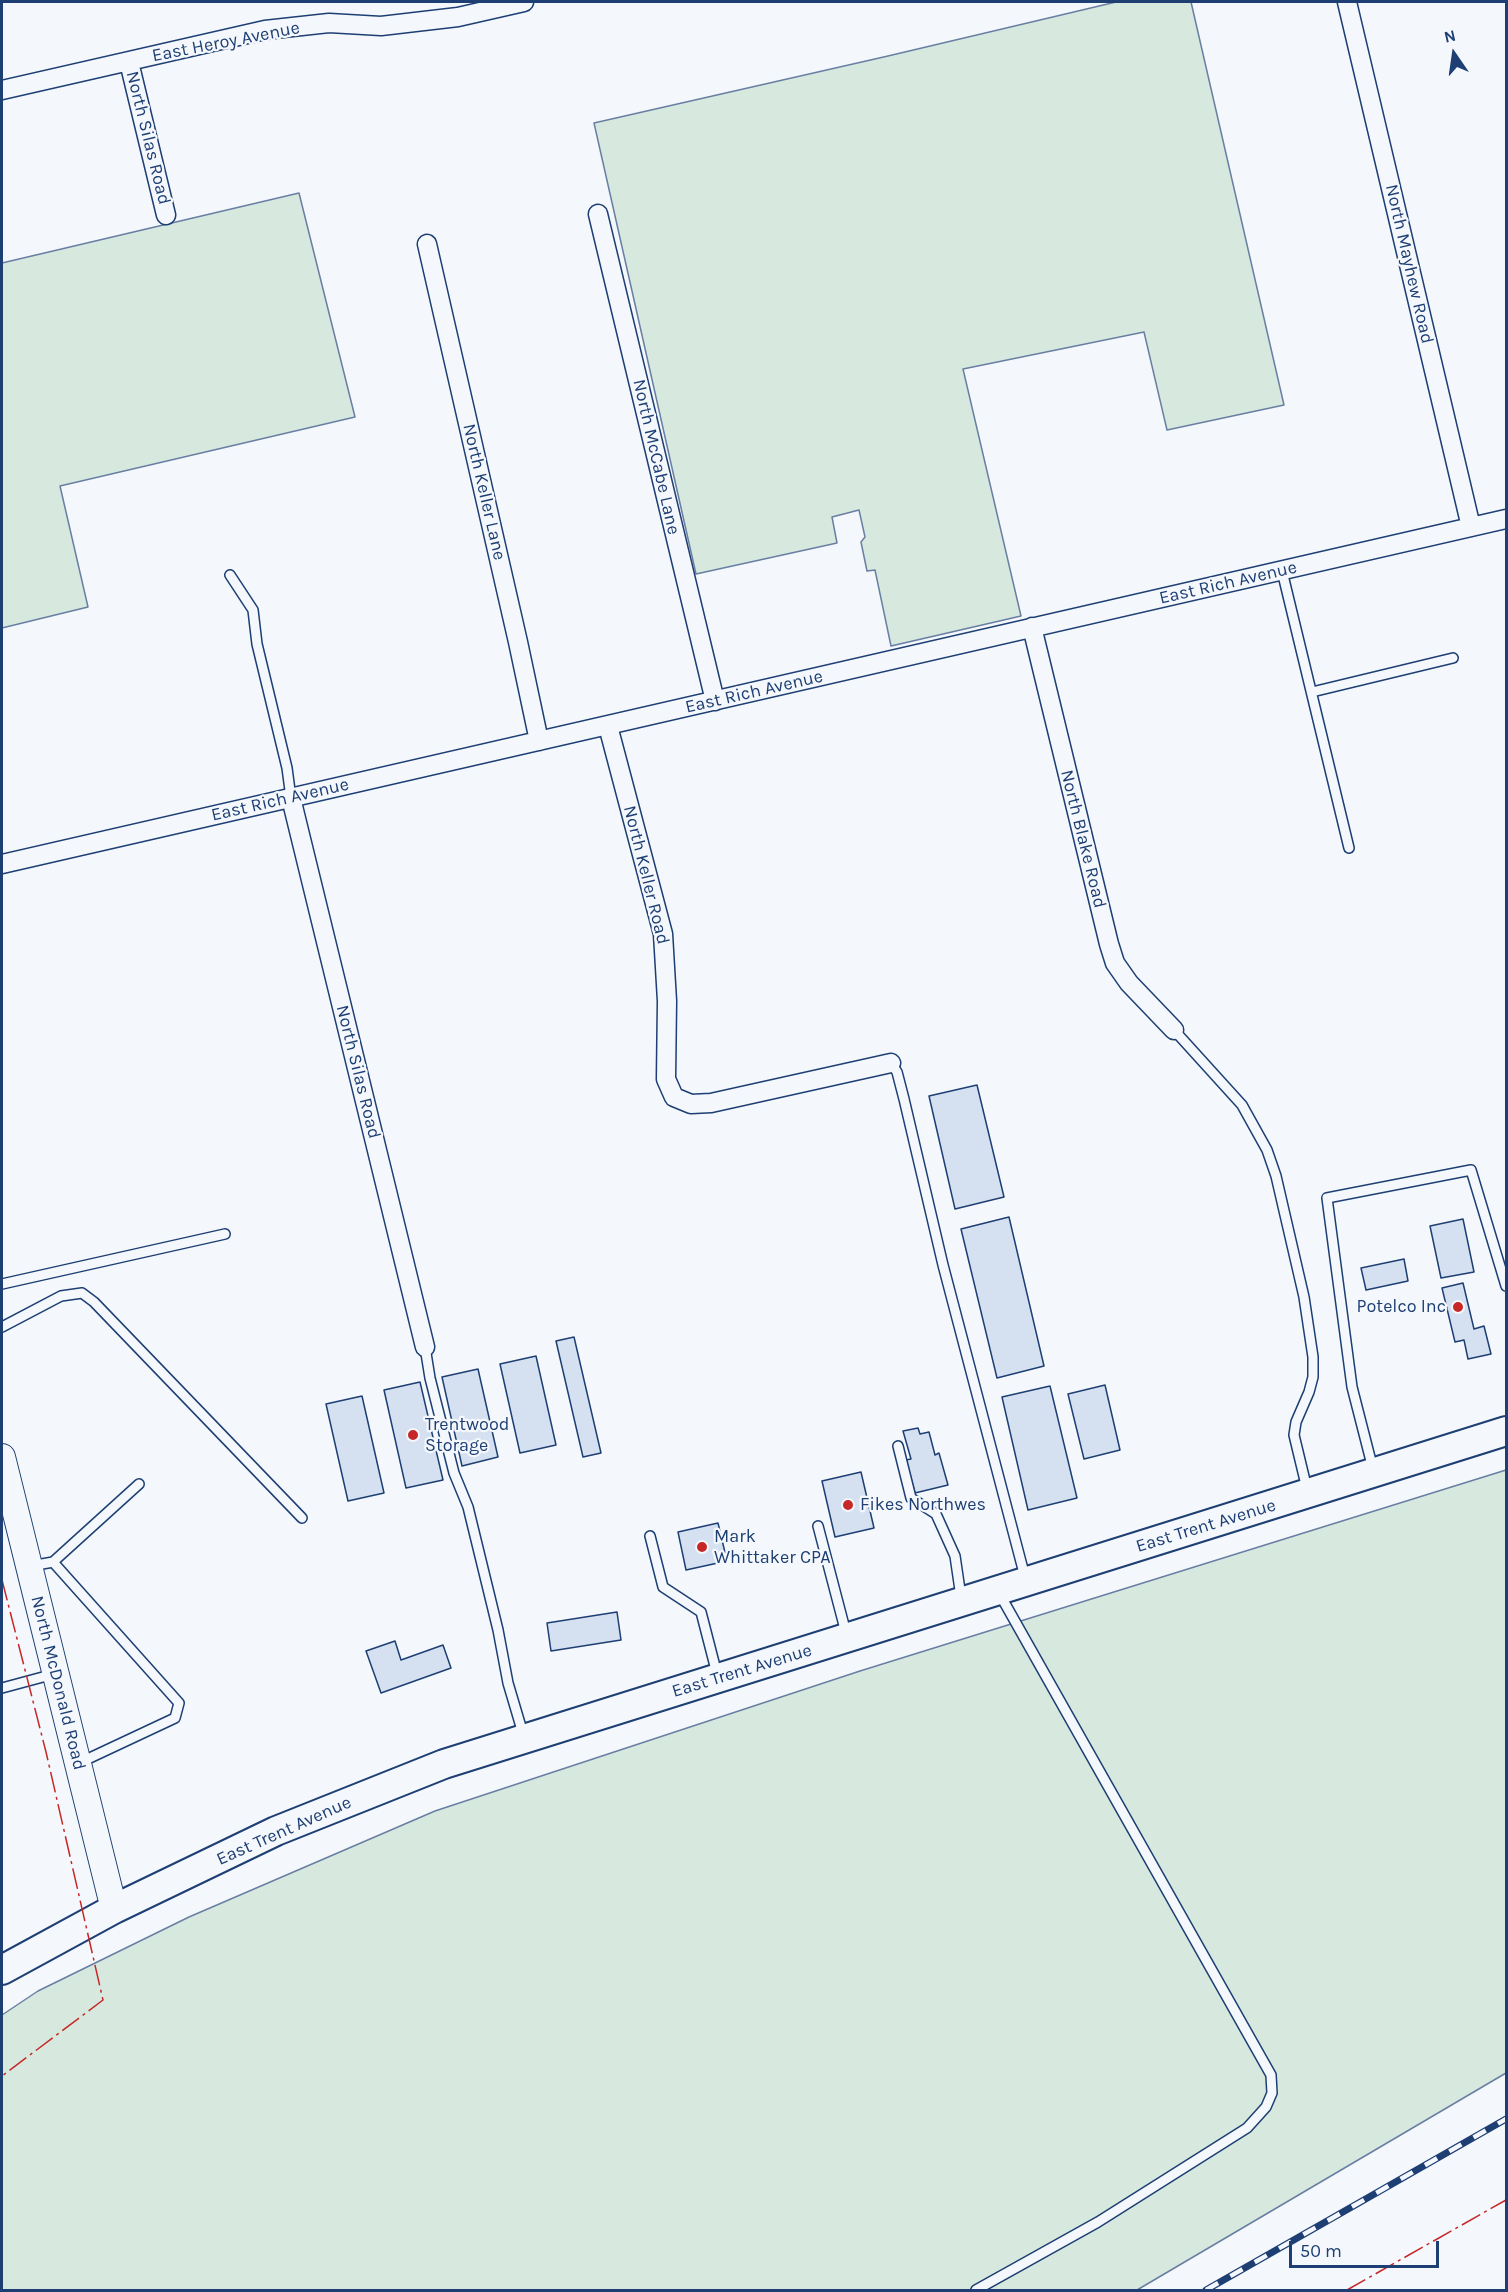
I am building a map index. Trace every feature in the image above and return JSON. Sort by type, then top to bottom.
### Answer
[{"type":"main road","name":"East Trent Avenue","points":[[2,1970],[114,1909],[276,1830],[444,1764],[1506,1431]]},
{"type":"street","name":"East Heroy Avenue","points":[[2,90],[265,30],[329,22],[381,26],[458,17],[524,2]]},
{"type":"street","name":"North Mayhew Road","points":[[1347,2],[1471,527]]},
{"type":"street","name":"North Silas Road","points":[[129,62],[166,215]]},
{"type":"street","name":"North McCabe Lane","points":[[598,214],[715,701]]},
{"type":"street","name":"North Keller Lane","points":[[427,244],[539,741]]},
{"type":"street","name":"East Rich Avenue","points":[[2,864],[1506,519]]},
{"type":"street","name":"North Blake Road","points":[[1032,627],[1115,963],[1129,983],[1174,1030]]},
{"type":"street","name":"North Keller Road","points":[[608,726],[663,934],[668,1001],[666,1079],[675,1097],[691,1104],[711,1103],[891,1063]]},
{"type":"street","name":"North Silas Road","points":[[291,798],[425,1347]]},
{"type":"street","name":"North McDonald Road","points":[[4,1472],[41,1564],[56,1674],[114,1909]]},
{"type":"lane","points":[[1282,571],[1349,848]]},
{"type":"lane","points":[[230,575],[253,610],[257,644],[287,768],[291,798]]},
{"type":"lane","points":[[1311,692],[1452,658]]},
{"type":"lane","points":[[1174,1030],[1210,1067],[1242,1105],[1267,1150],[1276,1176],[1304,1297],[1313,1357],[1309,1392],[1296,1422],[1294,1435],[1309,1494]]},
{"type":"lane","points":[[891,1063],[897,1072],[904,1098],[943,1265],[1027,1582]]},
{"type":"lane","points":[[1374,1473],[1352,1387],[1327,1198],[1471,1170],[1506,1286]]},
{"type":"lane","points":[[2,1284],[225,1234]]},
{"type":"lane","points":[[2,1327],[61,1296],[82,1293],[94,1302],[302,1518]]},
{"type":"lane","points":[[425,1347],[430,1378],[451,1463],[468,1507],[498,1630],[508,1683],[524,1739]]},
{"type":"lane","points":[[898,1446],[911,1498],[936,1514],[956,1556],[961,1603]]},
{"type":"lane","points":[[78,1764],[175,1718],[179,1703],[41,1564],[139,1484]]},
{"type":"lane","points":[[818,1526],[847,1638]]},
{"type":"lane","points":[[650,1536],[663,1587],[701,1612],[718,1679]]},
{"type":"lane","points":[[976,2290],[1098,2222],[1247,2128],[1266,2107],[1272,2093],[1271,2075],[998,1591]]},
{"type":"lane","points":[[2,1688],[56,1674]]},
{"type":"shaded area","points":[[1116,2],[1191,2],[1284,405],[1167,430],[1144,332],[963,369],[1021,616],[891,646],[875,570],[867,571],[861,542],[865,537],[859,510],[832,517],[837,543],[696,574],[594,123]]},
{"type":"shaded area","points":[[299,193],[355,417],[60,486],[88,607],[2,628],[2,263]]},
{"type":"shaded area","points":[[1506,1470],[1506,2073],[1137,2290],[2,2290],[2,2015],[38,1991],[189,1917],[435,1811],[860,1671]]},
{"type":"building","points":[[977,1085],[1004,1197],[955,1209],[929,1096]]},
{"type":"building","points":[[1009,1217],[1044,1366],[997,1378],[961,1229]]},
{"type":"building","points":[[1463,1219],[1474,1272],[1441,1278],[1430,1226]]},
{"type":"building","points":[[1404,1259],[1408,1281],[1366,1290],[1361,1268]]},
{"type":"building","name":"Potelco Inc","points":[[1463,1283],[1474,1329],[1484,1326],[1491,1354],[1468,1359],[1464,1340],[1455,1342],[1442,1288]]},
{"type":"building","points":[[574,1337],[601,1453],[583,1457],[556,1341]]},
{"type":"building","name":"Trentwood Storage","points":[[536,1356],[556,1445],[520,1453],[500,1364]]},
{"type":"building","name":"Trentwood Storage","points":[[478,1369],[498,1457],[462,1466],[442,1377]]},
{"type":"building","name":"Trentwood Storage","points":[[420,1382],[443,1480],[406,1488],[384,1390]]},
{"type":"building","points":[[1105,1385],[1120,1450],[1084,1459],[1068,1394]]},
{"type":"building","points":[[1050,1386],[1077,1498],[1028,1510],[1002,1397]]},
{"type":"building","name":"Trentwood Storage","points":[[362,1396],[384,1493],[348,1501],[326,1404]]},
{"type":"building","points":[[918,1428],[920,1434],[929,1432],[935,1455],[939,1453],[948,1485],[915,1493],[906,1460],[911,1459],[903,1431]]},
{"type":"building","name":"Fikes Northwes","points":[[861,1472],[874,1528],[835,1537],[822,1481]]},
{"type":"building","name":"Mark Whittaker CPA","points":[[718,1523],[727,1561],[686,1570],[678,1532]]},
{"type":"building","points":[[617,1612],[621,1640],[551,1651],[547,1623]]},
{"type":"building","points":[[395,1641],[401,1660],[443,1645],[451,1668],[381,1693],[366,1651]]},
{"type":"railway","points":[[1206,2290],[1506,2119]]},
{"type":"power","points":[[2,1580],[46,1752],[103,2000],[2,2076]]},
{"type":"power","points":[[1347,2290],[1506,2200]]},
{"type":"place","name":"Potelco Inc","points":[[1458,1307]]},
{"type":"place","name":"Trentwood Storage","points":[[413,1435]]},
{"type":"place","name":"Fikes Northwes","points":[[848,1505]]},
{"type":"place","name":"Mark Whittaker CPA","points":[[702,1547]]}]
